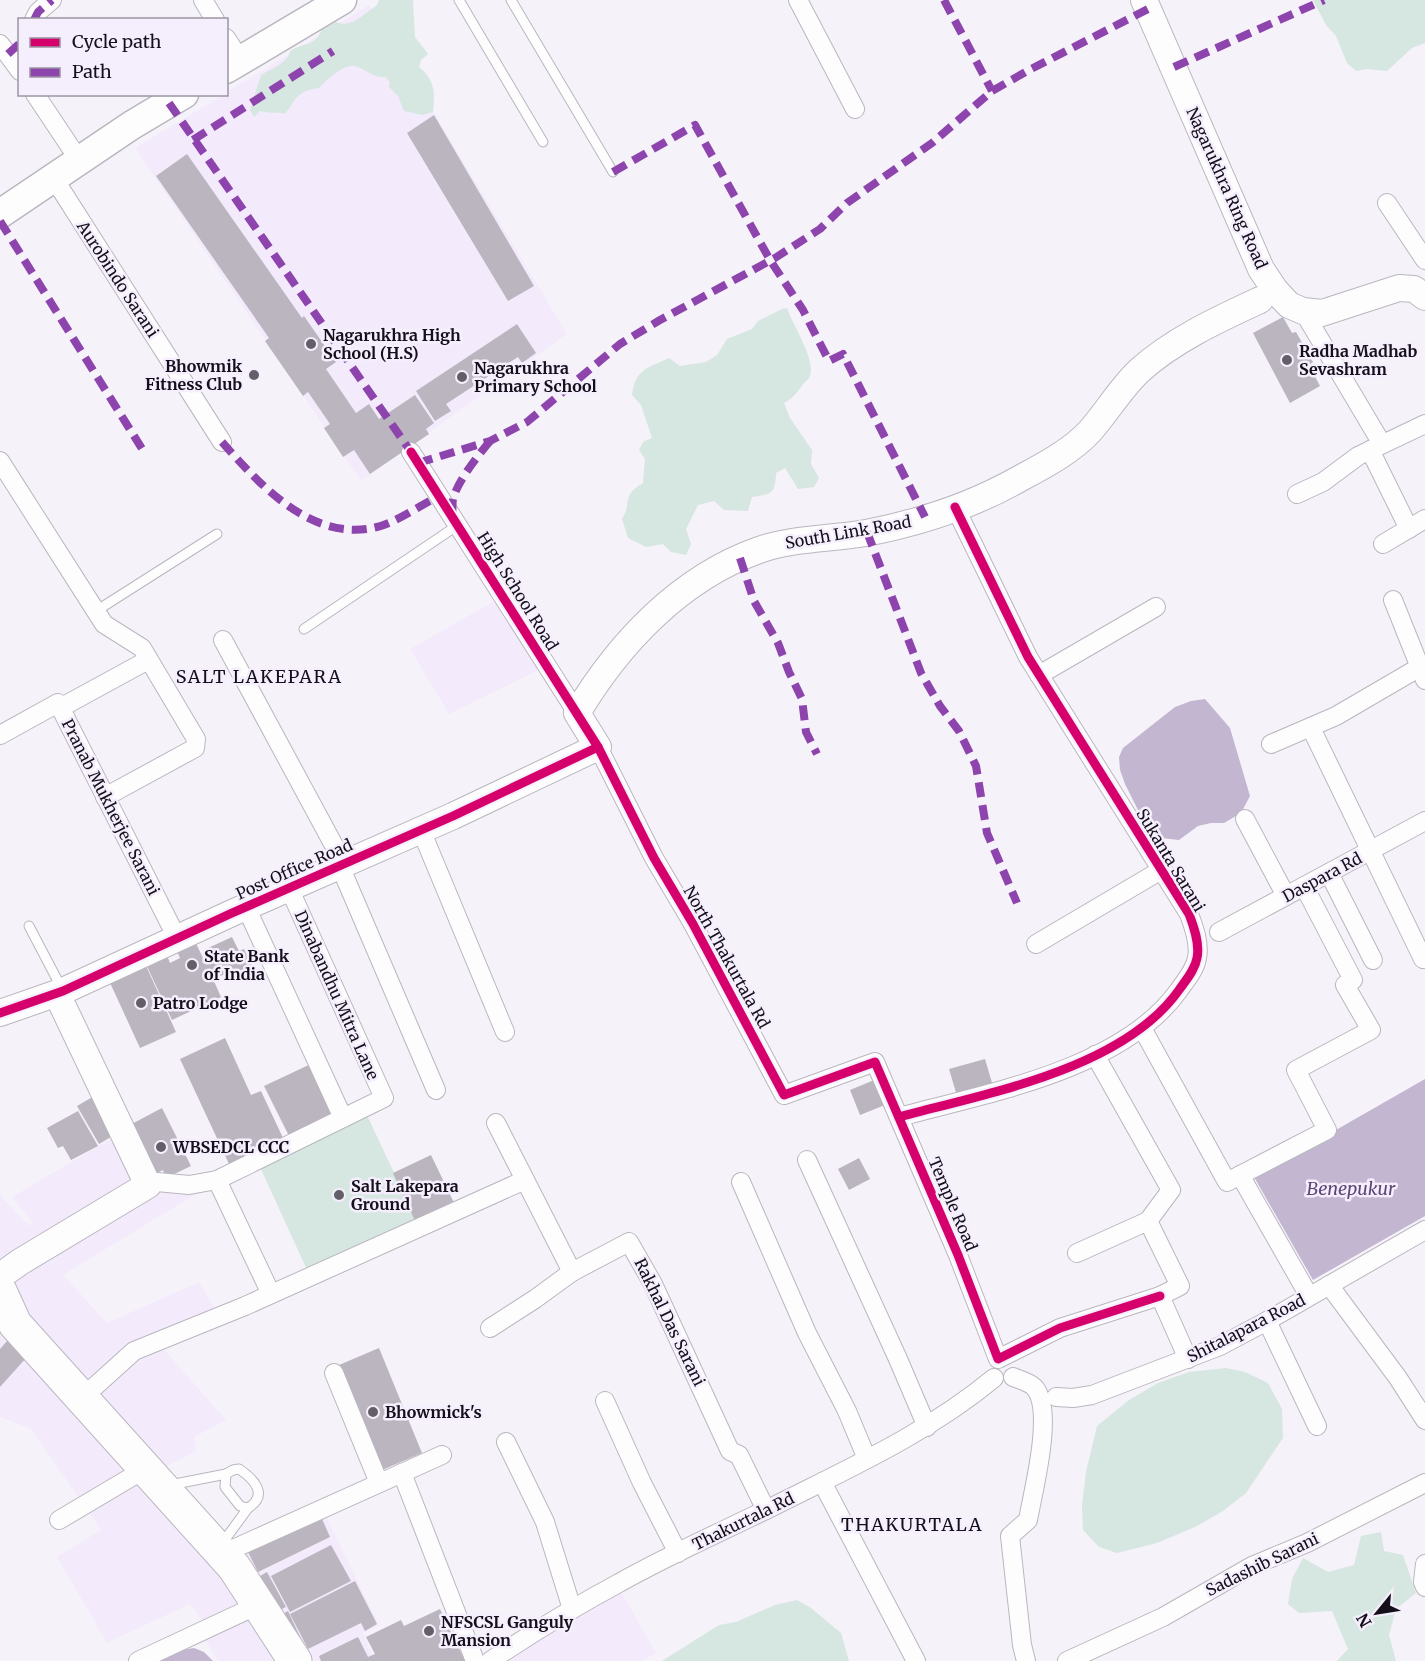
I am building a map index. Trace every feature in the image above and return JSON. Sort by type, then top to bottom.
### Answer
[{"type":"highway","points":[[0,1291],[5,1313],[234,1567],[295,1661]]},
{"type":"main road","points":[[231,56],[342,0]]},
{"type":"main road","points":[[0,214],[132,125],[181,96]]},
{"type":"street","points":[[35,18],[38,12],[52,0]]},
{"type":"street","points":[[203,0],[214,18]]},
{"type":"street","points":[[798,0],[855,109]]},
{"type":"street","name":"Nagarukhra Ring Road","points":[[1144,0],[1261,269],[1275,290],[1296,308]]},
{"type":"street","points":[[9,47],[18,67]]},
{"type":"street","points":[[36,96],[79,160]]},
{"type":"street","name":"Aurobindo Sarani","points":[[53,177],[222,442]]},
{"type":"street","points":[[1386,203],[1425,260]]},
{"type":"street","points":[[1261,269],[1260,300],[1296,308],[1322,312],[1399,288],[1414,289],[1425,297]]},
{"type":"street","name":"South Link Road","points":[[577,713],[595,682],[657,613],[691,586],[728,563],[760,549],[791,542],[829,538],[906,523],[955,507],[1019,480],[1062,454],[1089,432],[1119,393],[1140,371],[1180,342],[1260,300]]},
{"type":"street","points":[[1296,308],[1376,447],[1388,490],[1409,529]]},
{"type":"street","points":[[1297,494],[1323,482],[1358,456],[1425,424]]},
{"type":"street","name":"High School Road","points":[[411,452],[598,747]]},
{"type":"street","points":[[0,461],[104,624],[142,648],[196,739],[195,748],[105,797]]},
{"type":"street","name":"Sukanta Sarani","points":[[955,507],[1038,675],[1190,914],[1197,936],[1197,957]]},
{"type":"street","points":[[1383,544],[1425,519]]},
{"type":"street","points":[[1271,744],[1311,728],[1423,673],[1418,643],[1393,600]]},
{"type":"street","points":[[1038,675],[1156,607]]},
{"type":"street","points":[[223,640],[342,865],[436,1090]]},
{"type":"street","points":[[60,708],[148,660]]},
{"type":"street","name":"Pranab Mukherjee Sarani","points":[[0,735],[58,703],[177,938]]},
{"type":"street","points":[[1311,728],[1423,959]]},
{"type":"street","name":"Post Office Road","points":[[0,1013],[60,992],[598,747]]},
{"type":"street","name":"North Thakurtala Rd","points":[[598,747],[654,858],[693,924],[784,1095],[875,1062]]},
{"type":"street","points":[[1245,819],[1286,896]]},
{"type":"street","name":"Daspara Rd","points":[[1219,932],[1425,820]]},
{"type":"street","points":[[420,830],[505,1032]]},
{"type":"street","points":[[1036,944],[1162,869]]},
{"type":"street","points":[[1329,873],[1373,960]]},
{"type":"street","points":[[1142,1028],[1227,1182],[1327,1130],[1296,1070],[1371,1030],[1345,985],[1353,980],[1304,886]]},
{"type":"street","name":"Dinabandhu Mitra Lane","points":[[148,1185],[157,1182],[189,1185],[217,1180],[384,1098],[289,888]]},
{"type":"street","points":[[246,907],[343,1118]]},
{"type":"street","points":[[1190,914],[1199,926],[1208,931],[1219,932]]},
{"type":"street","points":[[899,1117],[1040,1078],[1095,1055],[1142,1028],[1173,999],[1189,976],[1197,957],[1219,932]]},
{"type":"street","points":[[0,1276],[148,1185],[60,992]]},
{"type":"street","points":[[1077,1253],[1148,1221],[1171,1190],[1095,1055]]},
{"type":"street","name":"Temple Road","points":[[875,1062],[958,1255],[998,1359]]},
{"type":"street","points":[[490,1328],[536,1299],[572,1272],[496,1123]]},
{"type":"street","points":[[807,1160],[927,1427]]},
{"type":"street","points":[[1240,1176],[1309,1296]]},
{"type":"street","points":[[217,1180],[271,1294]]},
{"type":"street","points":[[82,1398],[134,1351],[271,1294],[525,1180]]},
{"type":"street","points":[[741,1182],[807,1333],[847,1412],[867,1460]]},
{"type":"street","points":[[998,1359],[1060,1328],[1160,1296],[1180,1286],[1148,1221]]},
{"type":"street","name":"Shitalapara Road","points":[[1050,1403],[1092,1395],[1220,1346],[1425,1230]]},
{"type":"street","name":"Rakhal Das Sarani","points":[[572,1272],[630,1242],[653,1284],[730,1451],[739,1455],[766,1510]]},
{"type":"street","points":[[1329,1285],[1398,1378],[1425,1420]]},
{"type":"street","points":[[1160,1296],[1188,1359]]},
{"type":"street","points":[[1267,1321],[1317,1426]]},
{"type":"street","points":[[998,1359],[1013,1377]]},
{"type":"street","points":[[998,1359],[994,1378],[1013,1377],[1027,1382],[1035,1388],[1041,1398],[1050,1403],[1044,1423],[1028,1520],[1010,1536],[1022,1646],[1026,1661]]},
{"type":"street","points":[[334,1373],[379,1483]]},
{"type":"street","name":"Thakurtala Rd","points":[[490,1661],[621,1581],[867,1460],[927,1427],[968,1400],[994,1378]]},
{"type":"street","points":[[605,1401],[642,1483],[678,1553]]},
{"type":"street","points":[[506,1442],[545,1522],[572,1609]]},
{"type":"street","points":[[220,1552],[441,1455]]},
{"type":"street","points":[[402,1473],[475,1661]]},
{"type":"street","points":[[59,1520],[153,1478]]},
{"type":"street","points":[[822,1482],[915,1661]]},
{"type":"street","name":"Sadashib Sarani","points":[[1067,1661],[1163,1617],[1252,1566],[1307,1543],[1425,1483]]},
{"type":"street","points":[[1425,1564],[1423,1582],[1425,1587]]},
{"type":"street","points":[[138,1661],[258,1605]]},
{"type":"lane","points":[[459,0],[543,142]]},
{"type":"lane","points":[[511,0],[613,172]]},
{"type":"lane","points":[[304,629],[458,525]]},
{"type":"lane","points":[[96,610],[217,534]]},
{"type":"lane","points":[[29,926],[60,992]]},
{"type":"lane","points":[[153,1478],[226,1474],[239,1469],[247,1474],[257,1487],[260,1497],[248,1508],[220,1552]]},
{"type":"lane","points":[[226,1474],[225,1487],[240,1506],[248,1508]]},
{"type":"shaded area","points":[[379,0],[413,0],[415,37],[428,54],[421,60],[419,67],[433,87],[433,112],[422,115],[404,111],[398,96],[389,87],[390,82],[385,77],[351,66],[336,73],[319,88],[302,93],[285,114],[260,111],[254,117],[250,110],[261,75],[283,62],[290,51],[313,42],[322,29],[336,22],[342,24],[353,22],[377,5]]},
{"type":"shaded area","points":[[1313,0],[1425,0],[1425,43],[1412,48],[1387,71],[1366,69],[1356,71],[1347,63],[1336,36],[1326,25]]},
{"type":"shaded area","name":"Nagarukhra High School (H.S)","points":[[369,5],[567,334],[361,481],[135,148],[221,96],[228,96],[228,91]]},
{"type":"shaded area","points":[[787,308],[807,351],[811,369],[809,378],[793,397],[784,403],[790,418],[812,450],[811,464],[819,478],[814,487],[798,489],[785,468],[776,473],[775,485],[771,492],[752,497],[748,511],[724,510],[714,501],[698,505],[686,529],[691,544],[686,555],[671,552],[663,544],[646,547],[628,538],[622,519],[629,496],[643,483],[645,459],[639,450],[643,442],[652,438],[641,405],[632,395],[639,375],[649,367],[669,358],[680,366],[706,362],[717,355],[727,339],[752,329],[758,321]]},
{"type":"shaded area","points":[[498,599],[545,667],[449,714],[410,649]]},
{"type":"shaded area","name":"Salt Lakepara Ground","points":[[366,1113],[417,1222],[308,1272],[260,1167]]},
{"type":"shaded area","points":[[117,1135],[146,1182],[0,1271],[0,1195],[29,1226],[33,1223],[12,1197]]},
{"type":"shaded area","points":[[154,1184],[206,1188],[63,1275],[107,1323],[199,1282],[217,1311],[88,1387],[3,1288]]},
{"type":"shaded area","points":[[0,1326],[209,1552],[282,1661],[218,1661],[205,1639],[207,1627],[190,1604],[107,1643],[57,1557],[101,1530],[31,1429],[0,1417]]},
{"type":"shaded area","points":[[159,1344],[226,1420],[194,1437],[196,1451],[165,1467],[94,1393]]},
{"type":"shaded area","points":[[1226,1368],[1245,1372],[1268,1383],[1282,1409],[1283,1438],[1246,1493],[1223,1511],[1195,1527],[1157,1543],[1117,1553],[1099,1547],[1083,1530],[1082,1505],[1086,1472],[1097,1426],[1129,1400],[1158,1383],[1189,1372]]},
{"type":"shaded area","points":[[324,1512],[379,1625],[363,1633],[375,1661],[303,1661],[228,1554]]},
{"type":"shaded area","points":[[1381,1532],[1384,1551],[1403,1555],[1416,1593],[1396,1609],[1389,1635],[1396,1661],[1337,1661],[1348,1649],[1332,1611],[1299,1613],[1288,1604],[1292,1579],[1303,1558],[1328,1572],[1354,1565],[1361,1536]]},
{"type":"shaded area","points":[[619,1588],[656,1653],[641,1661],[499,1661]]},
{"type":"shaded area","points":[[797,1600],[811,1608],[841,1633],[849,1661],[662,1661],[719,1625],[736,1622],[775,1605]]},
{"type":"water","points":[[1205,699],[1230,728],[1250,796],[1241,813],[1224,823],[1198,826],[1179,840],[1161,838],[1143,820],[1125,784],[1120,770],[1119,757],[1123,748],[1175,707]]},
{"type":"water","name":"Benepukur","points":[[1425,1079],[1425,1216],[1313,1280],[1254,1177]]},
{"type":"water","points":[[194,1648],[204,1652],[213,1661],[156,1661],[176,1651]]},
{"type":"building","points":[[434,115],[534,286],[508,301],[407,133]]},
{"type":"building","points":[[187,154],[302,318],[304,316],[336,362],[326,369],[356,413],[369,404],[379,419],[415,395],[434,423],[426,429],[429,434],[370,474],[354,450],[343,457],[324,428],[330,424],[308,392],[303,396],[265,341],[269,338],[156,176]]},
{"type":"building","points":[[1283,317],[1292,333],[1296,332],[1313,362],[1309,365],[1320,386],[1290,403],[1253,333]]},
{"type":"building","name":"Nagarukhra Primary School","points":[[517,324],[536,353],[522,363],[518,357],[446,404],[451,411],[435,421],[416,391]]},
{"type":"building","points":[[192,935],[203,958],[211,955],[208,948],[232,937],[239,951],[244,949],[253,967],[228,979],[225,974],[213,979],[221,997],[172,1020],[145,962],[166,953],[170,963],[180,958],[174,944]]},
{"type":"building","name":"Patro Lodge","points":[[142,957],[176,1032],[140,1048],[106,974]]},
{"type":"building","points":[[225,1038],[251,1095],[261,1091],[283,1138],[229,1164],[180,1059]]},
{"type":"building","points":[[985,1059],[993,1086],[957,1096],[949,1069]]},
{"type":"building","points":[[313,1063],[337,1114],[289,1136],[264,1086]]},
{"type":"building","points":[[879,1078],[890,1103],[860,1115],[850,1090]]},
{"type":"building","points":[[101,1092],[121,1131],[99,1144],[77,1106]]},
{"type":"building","points":[[162,1108],[191,1166],[166,1178],[163,1170],[149,1177],[126,1127]]},
{"type":"building","points":[[78,1111],[98,1146],[71,1160],[63,1146],[58,1148],[47,1128]]},
{"type":"building","points":[[431,1155],[456,1207],[417,1225],[393,1173]]},
{"type":"building","points":[[859,1158],[870,1179],[849,1190],[838,1169]]},
{"type":"building","points":[[8,1340],[27,1357],[0,1387],[0,1349]]},
{"type":"building","name":"Bhowmick's","points":[[379,1348],[422,1453],[368,1476],[325,1371]]},
{"type":"building","points":[[319,1512],[330,1537],[258,1572],[246,1548]]},
{"type":"building","points":[[331,1545],[351,1581],[290,1612],[271,1576]]},
{"type":"building","points":[[267,1572],[286,1607],[275,1612],[253,1580]]},
{"type":"building","points":[[355,1581],[377,1624],[365,1631],[361,1623],[308,1649],[290,1614]]},
{"type":"building","name":"NFSCSL Ganguly Mansion","points":[[440,1609],[465,1661],[321,1661],[319,1656],[358,1637],[368,1657],[375,1654],[366,1637],[401,1620],[404,1626]]},
{"type":"building","points":[[288,1611],[303,1643],[296,1646],[278,1617]]},
{"type":"marked path","points":[[35,18],[38,12],[52,0]]},
{"type":"marked path","points":[[944,0],[992,91]]},
{"type":"marked path","points":[[1174,67],[1324,0]]},
{"type":"marked path","points":[[418,463],[490,441],[527,422],[620,344],[775,258],[820,229],[847,203],[932,143],[992,91],[1148,9]]},
{"type":"marked path","points":[[8,54],[18,45]]},
{"type":"marked path","points":[[193,140],[333,51]]},
{"type":"marked path","points":[[169,103],[411,452]]},
{"type":"marked path","points":[[613,172],[695,125],[770,260],[803,310],[829,361],[843,354],[925,517]]},
{"type":"marked path","points":[[0,221],[144,452]]},
{"type":"marked path","points":[[452,514],[453,499],[459,484],[490,441]]},
{"type":"marked path","points":[[222,442],[253,476],[289,507],[331,527],[353,530],[384,525],[439,496]]},
{"type":"marked path","points":[[867,532],[921,673],[940,706],[959,731],[976,766],[987,833],[1017,903]]},
{"type":"marked path","points":[[740,558],[754,601],[778,643],[802,699],[806,732],[817,754]]},
{"type":"cycle path","points":[[411,452],[598,747],[654,858],[693,924],[784,1095],[875,1062],[958,1255],[998,1359],[1060,1328],[1160,1296]]},
{"type":"cycle path","points":[[899,1117],[1012,1087],[1051,1074],[1089,1059],[1124,1040],[1155,1017],[1179,990],[1190,975],[1198,953],[1196,936],[1189,914],[1028,657],[955,507]]},
{"type":"cycle path","points":[[0,1013],[63,991],[232,913],[453,816],[598,747]]},
{"type":"place","name":"Nagarukhra High School (H.S)","points":[[311,344]]},
{"type":"place","name":"Radha Madhab Sevashram","points":[[1287,360]]},
{"type":"place","name":"Bhowmik Fitness Club","points":[[254,375]]},
{"type":"place","name":"Nagarukhra Primary School","points":[[462,377]]},
{"type":"place","name":"State Bank of India","points":[[192,965]]},
{"type":"place","name":"Patro Lodge","points":[[141,1003]]},
{"type":"place","name":"WBSEDCL CCC","points":[[161,1147]]},
{"type":"place","name":"Salt Lakepara Ground","points":[[339,1195]]},
{"type":"place","name":"Bhowmick's","points":[[373,1412]]},
{"type":"place","name":"NFSCSL Ganguly Mansion","points":[[429,1631]]},
{"type":"district","name":"SALT LAKEPARA","points":[[259,677]]},
{"type":"district","name":"THAKURTALA","points":[[912,1525]]}]
